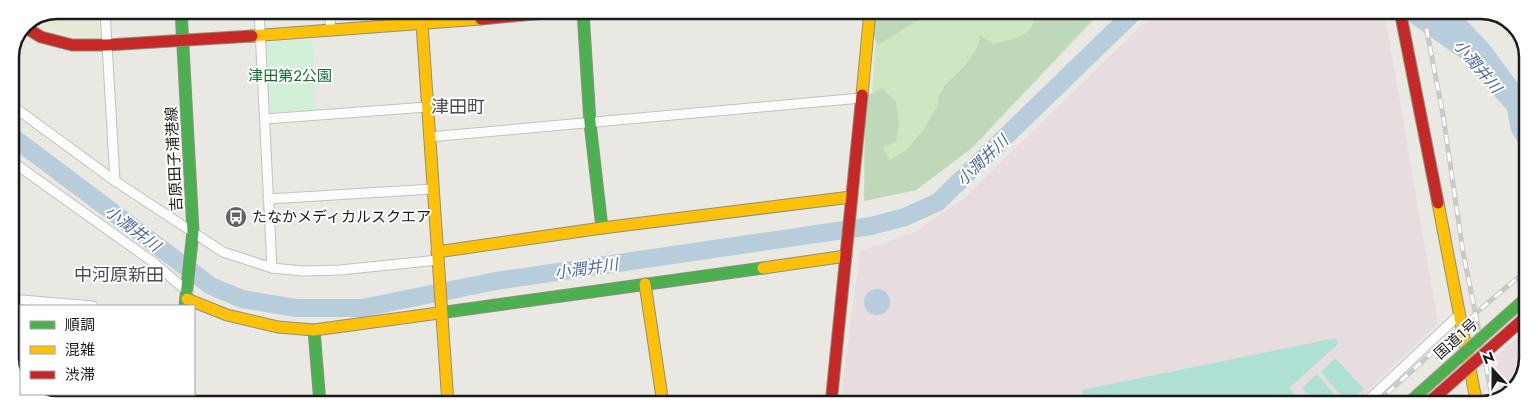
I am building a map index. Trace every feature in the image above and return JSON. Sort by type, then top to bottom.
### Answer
[{"type":"main road","name":"吉原田子浦港線","points":[[182,19],[193,236],[187,296]]},
{"type":"main road","points":[[30,30],[40,37],[72,45],[260,36],[473,19]]},
{"type":"main road","points":[[583,19],[590,123],[602,228]]},
{"type":"main road","points":[[832,396],[869,19]]},
{"type":"main road","points":[[1402,19],[1475,396]]},
{"type":"main road","points":[[422,24],[447,396]]},
{"type":"main road","points":[[437,256],[602,228],[851,200]]},
{"type":"main road","points":[[187,296],[227,315],[278,327],[314,330],[645,284],[847,251]]},
{"type":"main road","points":[[645,284],[662,396]]},
{"type":"main road","name":"国道1号","points":[[1416,396],[1519,304]]},
{"type":"main road","name":"国道1号","points":[[1436,396],[1519,323]]},
{"type":"main road","points":[[314,330],[319,396]]},
{"type":"street","points":[[106,19],[115,181]]},
{"type":"street","points":[[259,19],[272,268]]},
{"type":"street","points":[[330,19],[331,30]]},
{"type":"street","points":[[422,19],[422,24]]},
{"type":"street","points":[[429,137],[861,98]]},
{"type":"street","points":[[265,118],[427,107]]},
{"type":"street","points":[[19,111],[193,236],[223,252],[272,268],[304,271],[340,270],[437,256]]},
{"type":"street","points":[[19,166],[153,262],[187,296]]},
{"type":"street","points":[[268,199],[433,188]]},
{"type":"street","points":[[19,300],[81,305]]},
{"type":"street","points":[[1373,396],[1460,314]]},
{"type":"shaded area","points":[[1155,19],[1378,19],[1386,22],[1438,323],[1362,396],[841,396],[860,252],[916,231],[963,199],[1141,26]]},
{"type":"shaded area","points":[[1519,337],[1518,368],[1510,383],[1501,390],[1495,356]]},
{"type":"shaded area","points":[[1336,338],[1338,344],[1289,388],[1296,396],[1083,396],[1082,390]]},
{"type":"shaded area","points":[[1335,358],[1364,389],[1357,396],[1341,396],[1321,372]]},
{"type":"shaded area","points":[[1317,374],[1335,396],[1309,396],[1302,388]]},
{"type":"shaded area","points":[[120,395],[146,395],[145,396]]},
{"type":"green space","points":[[49,19],[101,19],[102,33],[96,37],[61,33],[40,23]]},
{"type":"green space","points":[[875,19],[920,19],[878,45],[873,34]]},
{"type":"green space","points":[[877,19],[1095,19],[971,149],[916,190],[864,201]]},
{"type":"green space","points":[[1093,19],[973,147],[916,190],[864,201],[865,97],[882,88],[896,102],[899,123],[896,142],[882,147],[890,160],[907,150],[924,129],[938,105],[938,98],[944,86],[964,67],[979,45],[979,35],[994,44],[1017,38],[1028,32],[1034,20]]},
{"type":"green space","name":"津田第２公園","points":[[312,40],[316,110],[267,113],[263,43]]},
{"type":"green space","points":[[19,310],[20,310],[20,366],[19,361]]},
{"type":"water","points":[[1405,19],[1464,19],[1488,43],[1519,85],[1519,144],[1511,131],[1507,110],[1462,59]]},
{"type":"water","points":[[877,289],[886,293],[890,302],[886,311],[877,315],[868,311],[864,302],[868,293]]},
{"type":"waterway","name":"小潤井川","points":[[19,142],[211,286],[242,299],[296,308],[362,308],[496,281],[871,226],[905,217],[938,202],[1127,19]]},
{"type":"railway","points":[[1425,19],[1443,115],[1463,252],[1492,395]]},
{"type":"railway","points":[[1384,396],[1519,277]]},
{"type":"traffic: fast","points":[[181,19],[193,231],[185,305]]},
{"type":"traffic: fast","points":[[584,19],[590,123],[602,228]]},
{"type":"traffic: fast","points":[[439,313],[763,268]]},
{"type":"traffic: fast","points":[[1416,396],[1519,304]]},
{"type":"traffic: fast","points":[[314,330],[319,396]]},
{"type":"traffic: slow","points":[[252,36],[481,19]]},
{"type":"traffic: slow","points":[[862,95],[869,19]]},
{"type":"traffic: slow","points":[[422,24],[447,396]]},
{"type":"traffic: slow","points":[[437,252],[602,228],[851,197]]},
{"type":"traffic: slow","points":[[1438,203],[1475,396]]},
{"type":"traffic: slow","points":[[763,268],[846,256]]},
{"type":"traffic: slow","points":[[645,284],[662,396]]},
{"type":"traffic: slow","points":[[187,299],[227,315],[278,327],[314,330],[439,313]]},
{"type":"traffic: jam","points":[[1402,19],[1438,203]]},
{"type":"traffic: jam","points":[[30,30],[41,37],[72,45],[107,45],[252,36]]},
{"type":"traffic: jam","points":[[832,396],[862,95]]},
{"type":"traffic: jam","points":[[1436,396],[1519,323]]},
{"type":"place","name":"たなかメディカルスクエア","points":[[236,217]]},
{"type":"district","name":"津田町","points":[[458,107]]},
{"type":"district","name":"中河原新田","points":[[119,275]]}]
